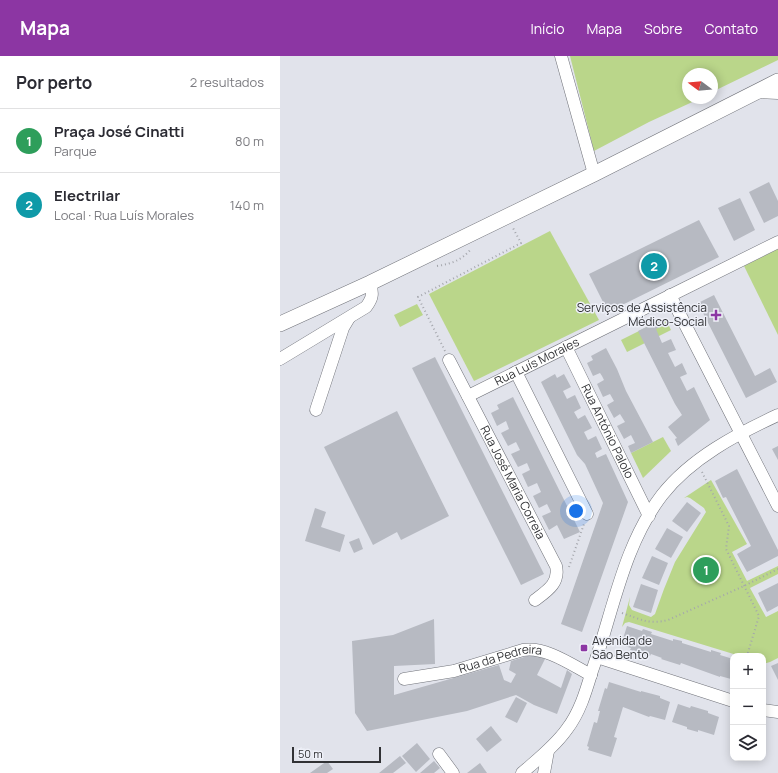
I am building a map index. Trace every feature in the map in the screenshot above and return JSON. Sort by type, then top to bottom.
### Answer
[{"type":"main road","points":[[280,324],[370,283],[594,174],[778,81]]},
{"type":"main road","points":[[280,334],[332,301]]},
{"type":"street","points":[[561,56],[594,174]]},
{"type":"street","points":[[755,92],[778,93]]},
{"type":"street","name":"Rua Luís Morales","points":[[468,396],[778,242]]},
{"type":"street","points":[[280,359],[349,318],[366,306],[371,300],[373,293],[370,283]]},
{"type":"street","points":[[670,295],[778,506]]},
{"type":"street","points":[[316,410],[343,328],[349,318]]},
{"type":"street","name":"Rua António Palolo","points":[[566,347],[649,516]]},
{"type":"street","name":"Rua José Maria Correia","points":[[449,360],[556,566],[557,577],[554,583],[535,600]]},
{"type":"street","points":[[516,372],[587,514]]},
{"type":"street","points":[[522,773],[548,751],[568,729],[580,708],[621,576],[634,545],[659,500],[671,485],[697,462],[740,433],[778,415]]},
{"type":"street","name":"Rua da Pedreira","points":[[404,679],[454,671],[523,650],[533,649],[548,653],[591,674]]},
{"type":"street","points":[[597,657],[730,700]]},
{"type":"street","points":[[766,710],[778,712]]},
{"type":"street","points":[[544,773],[548,751]]},
{"type":"street","points":[[439,754],[454,773]]},
{"type":"path","points":[[449,360],[418,297],[521,243],[510,223]]},
{"type":"path","points":[[697,462],[729,526],[726,549],[759,616],[748,653]]},
{"type":"path","points":[[567,572],[587,514]]},
{"type":"path","points":[[611,610],[648,622],[658,623],[744,586],[778,569]]},
{"type":"green space","points":[[570,56],[778,56],[778,60],[718,89],[718,68],[682,68],[682,104],[688,104],[649,122],[594,151]]},
{"type":"green space","points":[[550,231],[599,320],[474,381],[429,294]]},
{"type":"green space","points":[[778,249],[778,335],[744,266]]},
{"type":"green space","points":[[417,304],[423,315],[400,327],[394,315]]},
{"type":"green space","points":[[665,318],[671,330],[627,352],[621,340]]},
{"type":"green space","points":[[663,437],[671,451],[643,478],[631,453]]},
{"type":"green space","points":[[711,480],[747,544],[732,552],[747,581],[778,566],[778,574],[750,588],[766,617],[778,611],[778,658],[766,663],[766,653],[730,653],[629,622],[625,623],[622,627],[630,597],[629,605],[632,610],[651,617],[655,614],[675,562],[706,512],[704,508],[690,498],[684,498]]},
{"type":"building","points":[[769,182],[778,201],[778,216],[764,223],[749,192]]},
{"type":"building","points":[[740,198],[755,230],[734,241],[718,208]]},
{"type":"building","points":[[699,220],[719,257],[608,312],[589,274]]},
{"type":"building","points":[[714,295],[755,376],[770,368],[777,382],[746,398],[698,303]]},
{"type":"building","points":[[661,320],[664,325],[656,329],[662,343],[671,339],[676,350],[668,353],[675,367],[682,363],[687,374],[680,377],[687,391],[694,387],[710,420],[678,446],[675,439],[677,438],[668,427],[682,415],[638,331]]},
{"type":"building","points":[[606,348],[626,391],[653,442],[631,453],[628,446],[635,443],[631,435],[624,439],[617,426],[625,422],[620,414],[614,418],[607,405],[614,401],[610,394],[603,397],[597,384],[604,380],[600,373],[593,376],[587,363],[593,360],[591,356]]},
{"type":"building","points":[[435,357],[544,574],[521,585],[412,368]]},
{"type":"building","points":[[555,374],[557,378],[564,374],[571,387],[563,391],[567,399],[575,395],[581,408],[574,412],[578,419],[585,415],[592,428],[584,432],[588,440],[596,436],[602,449],[595,453],[597,458],[606,454],[628,502],[582,632],[561,624],[603,503],[585,464],[577,455],[541,382]]},
{"type":"building","points":[[513,397],[580,532],[564,539],[557,525],[549,530],[542,516],[551,512],[547,504],[539,508],[533,496],[541,492],[537,483],[528,487],[522,474],[530,470],[527,463],[518,467],[511,454],[520,450],[516,442],[508,446],[501,433],[509,429],[506,421],[497,426],[491,413],[499,409],[497,405]]},
{"type":"building","points":[[397,411],[449,516],[401,540],[397,532],[373,545],[324,447]]},
{"type":"building","points":[[778,446],[778,460],[772,449]]},
{"type":"building","points":[[737,469],[778,550],[778,556],[747,572],[737,554],[751,546],[726,497],[723,498],[715,481]]},
{"type":"building","points":[[687,502],[701,513],[687,532],[672,521]]},
{"type":"building","points":[[315,508],[326,512],[321,527],[345,535],[340,552],[305,541]]},
{"type":"building","points":[[667,528],[683,537],[671,558],[655,549]]},
{"type":"building","points":[[359,538],[363,549],[354,553],[349,542]]},
{"type":"building","points":[[652,556],[668,563],[659,585],[642,578]]},
{"type":"building","points":[[778,583],[778,606],[767,612],[758,593]]},
{"type":"building","points":[[641,584],[658,590],[651,613],[633,607]]},
{"type":"building","points":[[434,619],[435,664],[394,666],[394,695],[499,665],[504,680],[511,683],[516,674],[509,670],[511,661],[534,654],[545,659],[537,675],[561,688],[567,670],[572,674],[557,714],[534,705],[516,695],[467,711],[367,731],[355,713],[352,641],[393,635]]},
{"type":"building","points":[[627,626],[642,631],[643,629],[652,632],[651,634],[673,641],[673,639],[682,641],[682,643],[711,652],[711,650],[721,653],[720,655],[730,658],[730,679],[720,677],[681,663],[680,665],[651,654],[650,656],[630,650],[631,648],[621,645]]},
{"type":"building","points":[[778,663],[778,680],[771,666]]},
{"type":"building","points":[[609,682],[660,696],[660,698],[670,702],[665,720],[649,717],[623,707],[614,737],[617,738],[611,757],[588,750],[589,747],[587,746],[594,722],[597,723],[600,711],[598,711],[605,688],[607,689]]},
{"type":"building","points":[[516,697],[527,703],[517,723],[505,717]]},
{"type":"building","points":[[678,704],[708,711],[708,713],[719,717],[714,735],[698,730],[698,732],[687,729],[687,727],[672,722]]},
{"type":"building","points":[[491,726],[502,740],[487,752],[476,739]]},
{"type":"building","points":[[417,743],[430,759],[416,772],[402,756]]},
{"type":"building","points":[[400,756],[406,763],[393,773],[379,773]]},
{"type":"building","points":[[327,761],[333,769],[327,773],[310,773]]},
{"type":"building","points":[[434,761],[440,768],[434,773],[420,773]]},
{"type":"building","points":[[480,763],[487,773],[467,773]]},
{"type":"place","name":"Electrilar","points":[[654,266]]},
{"type":"place","name":"Serviços de Assistência Médico-Social","points":[[716,315]]},
{"type":"place","name":"Praça José Cinatti","points":[[706,570]]},
{"type":"place","name":"Avenida de São Bento","points":[[584,648]]}]
